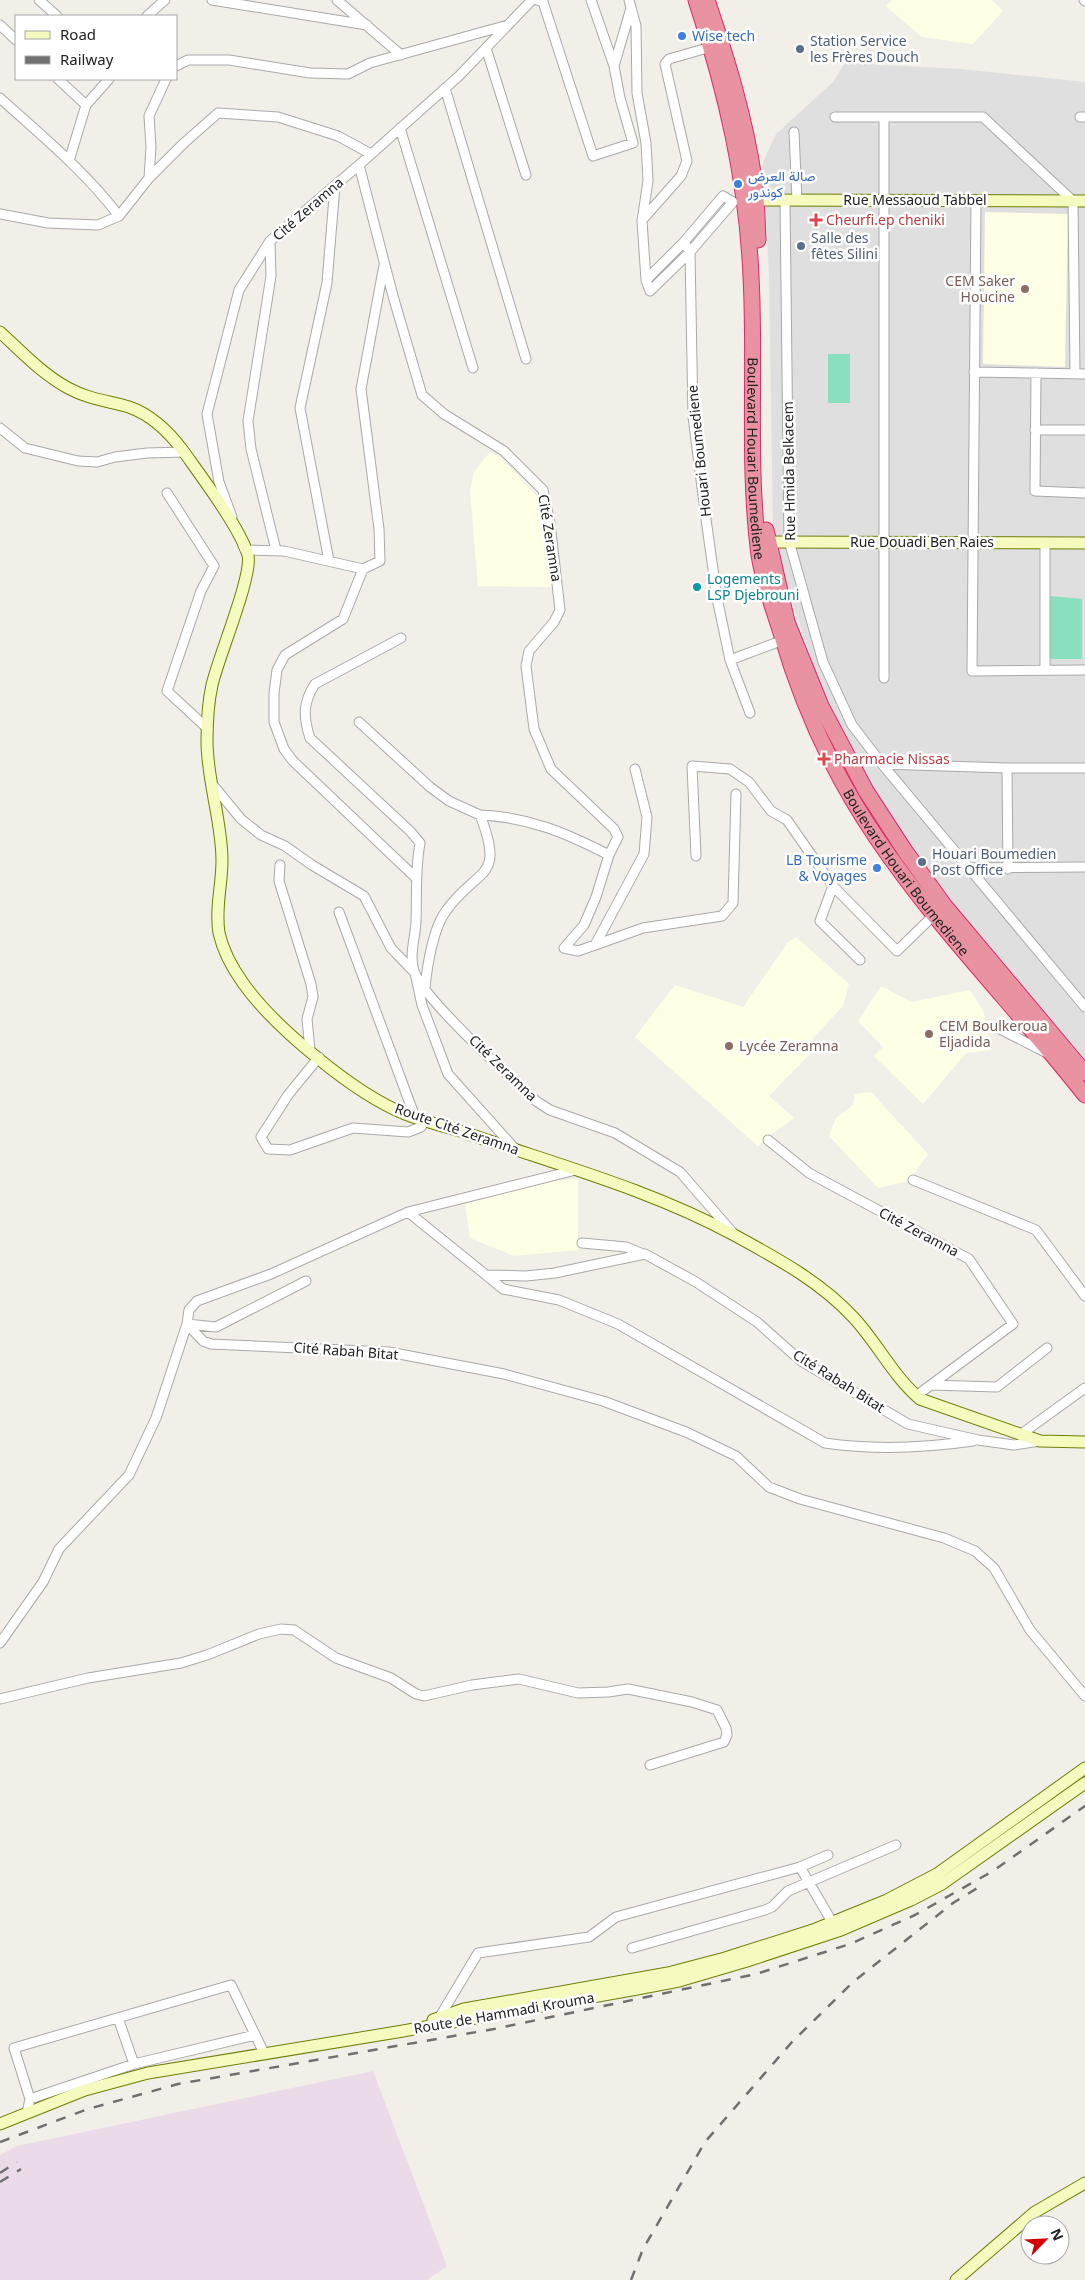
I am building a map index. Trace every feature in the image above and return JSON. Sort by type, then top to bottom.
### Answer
[{"type":"highway","name":"Boulevard Houari Boumediene","points":[[696,0],[729,113],[742,177],[751,276],[753,480],[763,542],[759,557],[788,638],[847,759],[905,851],[944,905],[1079,1060],[1085,1073]]},
{"type":"highway","name":"Boulevard Houari Boumediene","points":[[707,0],[737,93],[746,131],[744,201]]},
{"type":"highway","name":"Boulevard Houari Boumediene","points":[[788,638],[802,699],[837,774],[875,836],[934,915],[1085,1095]]},
{"type":"street","points":[[39,0],[56,15]]},
{"type":"street","points":[[148,15],[165,0]]},
{"type":"street","points":[[212,0],[367,25]]},
{"type":"street","points":[[337,0],[401,55]]},
{"type":"street","points":[[359,165],[445,88],[532,0]]},
{"type":"street","points":[[537,0],[543,2],[593,156],[633,143],[620,98],[614,66],[591,0]]},
{"type":"street","points":[[614,66],[630,4]]},
{"type":"street","points":[[630,4],[636,26],[637,93],[646,143],[648,181],[643,219],[646,280],[650,292],[744,201]]},
{"type":"street","points":[[0,25],[15,39]]},
{"type":"street","points":[[178,65],[188,60],[229,60],[310,73],[348,74],[370,63],[508,25]]},
{"type":"street","points":[[643,219],[681,176],[687,161],[665,64],[669,59],[711,47]]},
{"type":"street","points":[[486,48],[526,175]]},
{"type":"street","points":[[59,80],[86,105]]},
{"type":"street","points":[[69,161],[86,105],[107,80]]},
{"type":"street","points":[[149,178],[151,147],[149,116],[166,80]]},
{"type":"street","points":[[445,88],[526,360]]},
{"type":"street","points":[[0,98],[104,196],[118,216]]},
{"type":"street","points":[[0,214],[48,223],[98,225],[118,216],[149,178],[218,113],[278,117],[338,136],[371,154]]},
{"type":"street","points":[[835,117],[983,117],[1073,201],[1074,374]]},
{"type":"street","points":[[884,117],[884,678]]},
{"type":"street","points":[[400,128],[473,368]]},
{"type":"street","name":"Rue Hmida Belkacem","points":[[794,132],[791,200],[789,541],[823,662],[852,725],[882,764],[1085,1008]]},
{"type":"street","name":"Cité Zeramna","points":[[245,550],[219,482],[206,414],[238,290],[270,241],[359,165],[422,395],[444,414],[504,451],[543,490],[550,523],[560,610],[554,622],[529,651],[526,666],[531,710],[539,744],[551,770],[614,829],[618,838],[609,855],[596,897],[584,925],[564,948],[578,951],[643,928],[722,916],[733,903],[736,794]]},
{"type":"street","points":[[329,561],[300,408],[327,283],[335,186]]},
{"type":"street","points":[[646,280],[684,242],[723,196],[744,201]]},
{"type":"street","points":[[976,200],[972,671],[1085,670]]},
{"type":"street","name":"Rue Messaoud Tabbel","points":[[744,201],[1085,201]]},
{"type":"street","points":[[270,241],[271,276],[248,421],[251,448],[276,550]]},
{"type":"street","name":"Houari Boumediene","points":[[684,242],[690,252],[693,417],[716,598],[730,660],[750,713]]},
{"type":"street","points":[[385,260],[361,389],[379,529],[380,560],[363,569],[343,620],[285,655],[277,670],[274,693],[274,722],[284,749],[293,760],[415,877]]},
{"type":"street","name":"Route Cité Zeramna","points":[[0,332],[50,378],[96,400],[130,408],[149,417],[165,429],[184,452],[234,526],[248,556],[248,569],[211,689],[206,743],[222,862],[217,908],[220,935],[227,955],[247,989],[315,1054],[363,1091],[402,1113],[579,1169],[672,1204],[735,1236],[802,1274],[829,1294],[854,1318],[906,1387],[916,1396],[1040,1441],[1085,1442]]},
{"type":"street","points":[[974,372],[1085,374]]},
{"type":"street","points":[[1036,373],[1035,492],[1085,493]]},
{"type":"street","points":[[0,428],[25,448],[78,461],[97,462],[115,457],[147,453],[184,452]]},
{"type":"street","points":[[1035,430],[1085,430]]},
{"type":"street","points":[[167,493],[214,566],[201,591],[167,691],[208,729]]},
{"type":"street","name":"Rue Douadi Ben Raies","points":[[763,542],[1085,543]]},
{"type":"street","points":[[1045,543],[1045,670]]},
{"type":"street","points":[[245,550],[276,550],[363,569]]},
{"type":"street","name":"Cité Zeramna","points":[[401,638],[315,684],[307,696],[304,710],[305,722],[310,738],[411,832],[420,843],[415,877],[416,923],[412,956],[422,1005],[448,1074],[518,1151]]},
{"type":"street","points":[[730,660],[788,638]]},
{"type":"street","points":[[359,722],[430,787],[449,801],[480,815],[508,816],[562,832],[609,855]]},
{"type":"street","points":[[882,764],[1007,768],[1085,768]]},
{"type":"street","points":[[696,856],[692,766],[730,769],[749,782],[772,811],[787,820],[833,886],[897,951],[934,915]]},
{"type":"street","points":[[1007,768],[1008,868]]},
{"type":"street","points":[[595,945],[644,854],[647,817],[635,769]]},
{"type":"street","points":[[212,785],[241,819],[261,835],[285,846],[312,865],[364,896],[391,948],[415,973]]},
{"type":"street","points":[[424,988],[428,957],[445,911],[486,870],[492,857],[480,815]]},
{"type":"street","points":[[280,865],[279,881],[311,984],[313,996],[307,1019],[315,1054],[260,1137],[268,1149],[290,1150],[354,1128],[408,1132],[421,1127],[420,1119],[339,912]]},
{"type":"street","points":[[969,868],[1085,867]]},
{"type":"street","points":[[833,886],[820,921],[860,960]]},
{"type":"street","name":"Cité Zeramna","points":[[415,973],[432,998],[536,1102],[550,1110],[615,1133],[680,1172],[735,1236]]},
{"type":"street","points":[[996,1027],[1053,1056]]},
{"type":"street","name":"Cité Zeramna","points":[[768,1140],[810,1173],[969,1259],[1012,1324],[916,1396]]},
{"type":"street","points":[[0,1643],[43,1582],[59,1549],[129,1475],[156,1418],[189,1310],[197,1301],[271,1274],[408,1212],[507,1185],[579,1169]]},
{"type":"street","points":[[913,1180],[1036,1230],[1085,1296]]},
{"type":"street","name":"Cité Rabah Bitat","points":[[408,1212],[503,1289],[559,1300],[618,1324],[825,1443],[848,1446],[938,1446],[978,1440]]},
{"type":"street","name":"Cité Rabah Bitat","points":[[582,1243],[626,1247],[644,1254],[696,1282],[757,1322],[801,1361],[908,1424],[978,1440],[1014,1445],[1040,1441]]},
{"type":"street","points":[[486,1275],[526,1276],[555,1273],[644,1254]]},
{"type":"street","points":[[186,1324],[216,1327],[306,1281]]},
{"type":"street","name":"Cité Rabah Bitat","points":[[186,1324],[202,1341],[212,1344],[389,1352],[504,1374],[603,1401],[686,1432],[736,1456],[769,1487],[800,1499],[944,1538],[975,1551],[994,1568],[1030,1630],[1085,1696]]},
{"type":"street","points":[[931,1385],[997,1387],[1047,1348]]},
{"type":"street","points":[[1020,1435],[1085,1388]]},
{"type":"street","points":[[0,1698],[79,1679],[181,1663],[270,1630],[294,1630],[336,1658],[391,1678],[416,1694],[430,1696],[472,1685],[519,1679],[578,1693],[628,1689],[645,1691],[712,1707],[721,1715],[727,1735],[724,1742],[650,1764]]},
{"type":"street","name":"Route de Hammadi Krouma","points":[[403,2031],[679,1981],[835,1927],[937,1874],[1085,1768]]},
{"type":"street","name":"Route de Hammadi Krouma","points":[[403,2031],[464,2009],[668,1973],[889,1911],[942,1884],[1085,1783]]},
{"type":"street","points":[[632,1948],[765,1910],[772,1907],[788,1891],[896,1845]]},
{"type":"street","points":[[439,2018],[478,1953],[589,1937],[616,1916],[800,1867],[828,1855]]},
{"type":"street","points":[[800,1867],[835,1927]]},
{"type":"street","points":[[28,2113],[30,2099],[14,2048],[231,1985],[264,2054]]},
{"type":"street","points":[[118,2018],[134,2064]]},
{"type":"street","points":[[0,2123],[85,2090],[148,2073],[403,2031]]},
{"type":"street","points":[[30,2099],[134,2064],[255,2035]]},
{"type":"street","points":[[956,2280],[1035,2212],[1085,2183]]},
{"type":"shaded area","points":[[892,0],[992,0],[1003,11],[973,44],[922,37],[886,6]]},
{"type":"shaded area","points":[[845,63],[961,69],[1085,82],[1085,1058],[975,936],[883,809],[831,712],[780,565],[773,535],[769,275],[763,162],[776,134],[833,82]]},
{"type":"shaded area","name":"CEM Saker Houcine","points":[[985,212],[1068,214],[1065,367],[983,364]]},
{"type":"shaded area","points":[[489,453],[499,456],[536,495],[556,587],[478,586],[470,490],[474,472]]},
{"type":"shaded area","name":"Lycée Zeramna","points":[[796,937],[849,984],[843,1006],[813,1038],[810,1054],[769,1096],[794,1118],[758,1146],[635,1037],[675,985],[743,1007],[788,942]]},
{"type":"shaded area","name":"CEM Boulkeroua Eljadida","points":[[881,986],[911,1002],[970,990],[983,1010],[991,1050],[966,1053],[923,1104],[874,1056],[883,1047],[858,1021]]},
{"type":"shaded area","points":[[871,1092],[928,1154],[909,1181],[878,1188],[829,1136],[836,1118],[853,1105],[855,1094]]},
{"type":"shaded area","points":[[578,1179],[578,1250],[514,1256],[470,1238],[465,1204],[548,1181]]},
{"type":"shaded area","points":[[373,2071],[447,2266],[427,2280],[0,2280],[0,2155],[17,2146]]},
{"type":"green space","points":[[828,354],[850,354],[850,403],[828,403]]},
{"type":"green space","points":[[1050,596],[1082,599],[1082,659],[1048,659]]},
{"type":"railway","points":[[0,2142],[88,2109],[178,2084],[494,2029],[756,1974],[850,1944],[915,1915],[993,1871],[1085,1806]]},
{"type":"railway","points":[[631,2280],[643,2249],[705,2142],[792,2042],[853,1982],[953,1903],[979,1887]]},
{"type":"railway","points":[[0,2173],[17,2162]]},
{"type":"railway","points":[[0,2182],[21,2169]]},
{"type":"place","name":"Wise tech","points":[[682,36]]},
{"type":"place","name":"Station Service les Frères Douch","points":[[800,49]]},
{"type":"place","name":"صالة العرض كوندور","points":[[738,184]]},
{"type":"place","name":"Cheurfi.ep cheniki","points":[[816,220]]},
{"type":"place","name":"Salle des fêtes Silini","points":[[801,246]]},
{"type":"place","name":"CEM Saker Houcine","points":[[1025,289]]},
{"type":"place","name":"Logements LSP Djebrouni","points":[[697,587]]},
{"type":"place","name":"Pharmacie Nissas","points":[[824,759]]},
{"type":"place","name":"Houari Boumedien Post Office","points":[[922,862]]},
{"type":"place","name":"LB Tourisme & Voyages","points":[[877,868]]},
{"type":"place","name":"CEM Boulkeroua Eljadida","points":[[929,1034]]},
{"type":"place","name":"Lycée Zeramna","points":[[729,1046]]}]
